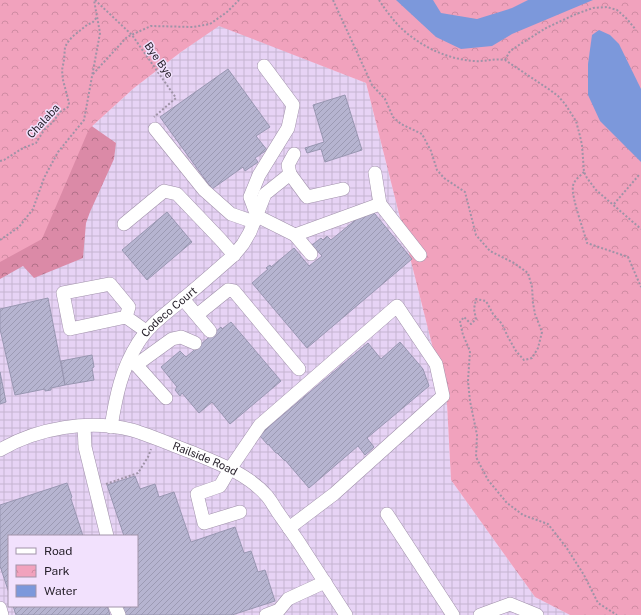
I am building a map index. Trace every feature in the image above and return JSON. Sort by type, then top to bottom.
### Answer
[{"type":"street","points":[[256,219],[250,197],[259,175],[288,128],[294,105],[264,66]]},
{"type":"street","points":[[155,129],[204,190],[231,214],[256,219],[295,235],[311,254]]},
{"type":"street","points":[[294,154],[288,165],[290,174],[307,197],[343,189]]},
{"type":"street","points":[[376,173],[380,204],[420,255]]},
{"type":"street","name":"Codeco Court","points":[[111,426],[117,393],[122,376],[133,362],[138,343],[146,331],[234,255],[250,232],[265,194],[290,174]]},
{"type":"street","points":[[124,224],[164,191],[178,194],[234,255]]},
{"type":"street","points":[[295,235],[380,204]]},
{"type":"street","points":[[126,317],[129,308],[110,284],[63,293],[70,329],[126,317],[146,331]]},
{"type":"street","points":[[197,315],[228,290],[234,291],[299,369]]},
{"type":"street","points":[[183,299],[210,331]]},
{"type":"street","points":[[240,512],[204,523],[197,494],[220,486],[260,424],[396,306],[436,364],[443,396],[334,494],[289,528]]},
{"type":"street","points":[[166,398],[133,362],[172,339],[181,337],[195,344]]},
{"type":"street","points":[[84,426],[85,447],[108,535]]},
{"type":"street","name":"Railside Road","points":[[0,450],[32,435],[56,429],[84,426],[111,426],[131,430],[154,438],[230,469],[250,481],[267,496],[346,615]]},
{"type":"street","points":[[387,514],[453,615]]},
{"type":"street","points":[[266,615],[280,610],[288,599],[324,582]]},
{"type":"street","points":[[480,615],[510,604],[538,615]]},
{"type":"street","points":[[0,608],[2,615]]},
{"type":"path","points":[[0,240],[19,227],[33,209],[44,178],[58,152],[84,120],[100,33],[95,0]]},
{"type":"path","name":"Bye Bye","points":[[95,0],[132,35],[176,98],[149,120],[155,129]]},
{"type":"path","points":[[92,75],[127,37],[151,26],[193,27],[210,24],[239,0]]},
{"type":"path","points":[[333,0],[372,85],[385,99],[393,117],[401,124],[422,134],[431,151],[437,170],[444,178],[465,192],[476,235],[490,251],[514,263],[528,273],[532,287],[535,314],[542,332],[538,348],[532,358],[524,360],[516,351],[502,324],[493,314],[486,301],[476,299],[474,309],[476,318],[471,324],[464,317],[460,322],[463,335],[470,351],[468,382],[470,401],[477,435],[476,457],[488,480],[507,503],[523,515],[548,524],[566,547],[584,575],[598,603],[617,615]]},
{"type":"path","points":[[379,0],[399,26],[416,40],[431,49],[460,60],[476,62],[498,59],[505,60],[558,96],[566,104],[576,121],[582,146],[584,172],[587,178],[596,190],[614,204],[641,229]]},
{"type":"path","points":[[505,60],[510,52],[518,45],[546,28],[593,8],[606,7],[617,10],[636,30]]},
{"type":"path","name":"Chalaba","points":[[0,161],[23,148],[36,143],[44,130],[53,122],[60,112],[68,107],[69,103],[62,70],[65,47],[72,37],[93,22],[97,17]]},
{"type":"path","points":[[584,172],[577,178],[573,185],[573,194],[587,243],[628,257],[641,287]]},
{"type":"path","points":[[614,204],[639,175]]},
{"type":"path","points":[[95,487],[138,473],[148,457],[154,438]]},
{"type":"shaded area","points":[[219,25],[366,83],[447,404],[451,480],[535,597],[570,615],[0,615],[0,262],[89,129],[134,88]]},
{"type":"green space","points":[[0,0],[40,90],[116,143],[114,159],[86,223],[83,258],[34,278],[23,266],[0,279]]},
{"type":"green space","points":[[0,0],[641,0],[641,615],[570,615],[535,597],[451,480],[447,404],[366,83],[219,26],[181,52],[134,88],[89,129],[42,239],[0,262]]},
{"type":"water","points":[[396,0],[433,0],[441,13],[477,19],[512,8],[528,0],[593,0],[512,34],[492,46],[461,49],[436,37]]},
{"type":"water","points":[[599,30],[610,35],[619,44],[641,89],[641,162],[600,121],[588,95],[588,64],[592,35]]},
{"type":"building","points":[[228,69],[270,127],[256,136],[267,150],[255,158],[258,162],[245,171],[243,167],[212,189],[160,117]]},
{"type":"building","points":[[345,95],[362,150],[325,162],[321,149],[307,153],[305,148],[324,142],[313,105]]},
{"type":"building","points":[[370,208],[412,259],[307,348],[252,283],[268,269],[266,268],[270,265],[271,267],[294,248],[309,266],[322,256],[312,245],[321,238],[323,240],[327,236],[331,240]]},
{"type":"building","points":[[167,212],[192,242],[147,280],[122,250]]},
{"type":"building","points":[[48,298],[65,385],[51,388],[51,390],[45,391],[45,389],[15,395],[0,329],[0,309]]},
{"type":"building","points":[[231,322],[281,381],[230,424],[212,402],[199,413],[182,393],[180,396],[175,390],[177,387],[161,367],[180,351],[186,357],[221,327],[222,329]]},
{"type":"building","points":[[400,342],[423,369],[429,386],[367,438],[374,447],[365,455],[358,446],[309,488],[285,460],[259,435],[368,343],[381,359]]},
{"type":"building","points":[[92,355],[94,380],[65,385],[61,361]]},
{"type":"building","points":[[0,372],[6,402],[0,404]]},
{"type":"building","points":[[135,476],[140,489],[155,484],[159,497],[174,492],[191,542],[235,527],[244,553],[251,551],[258,572],[265,570],[275,601],[232,615],[122,615],[119,607],[138,607],[138,535],[124,535],[107,485]]},
{"type":"building","points":[[67,483],[83,535],[8,535],[8,590],[0,566],[0,505]]},
{"type":"building","points":[[13,607],[107,607],[110,615],[16,615]]}]
